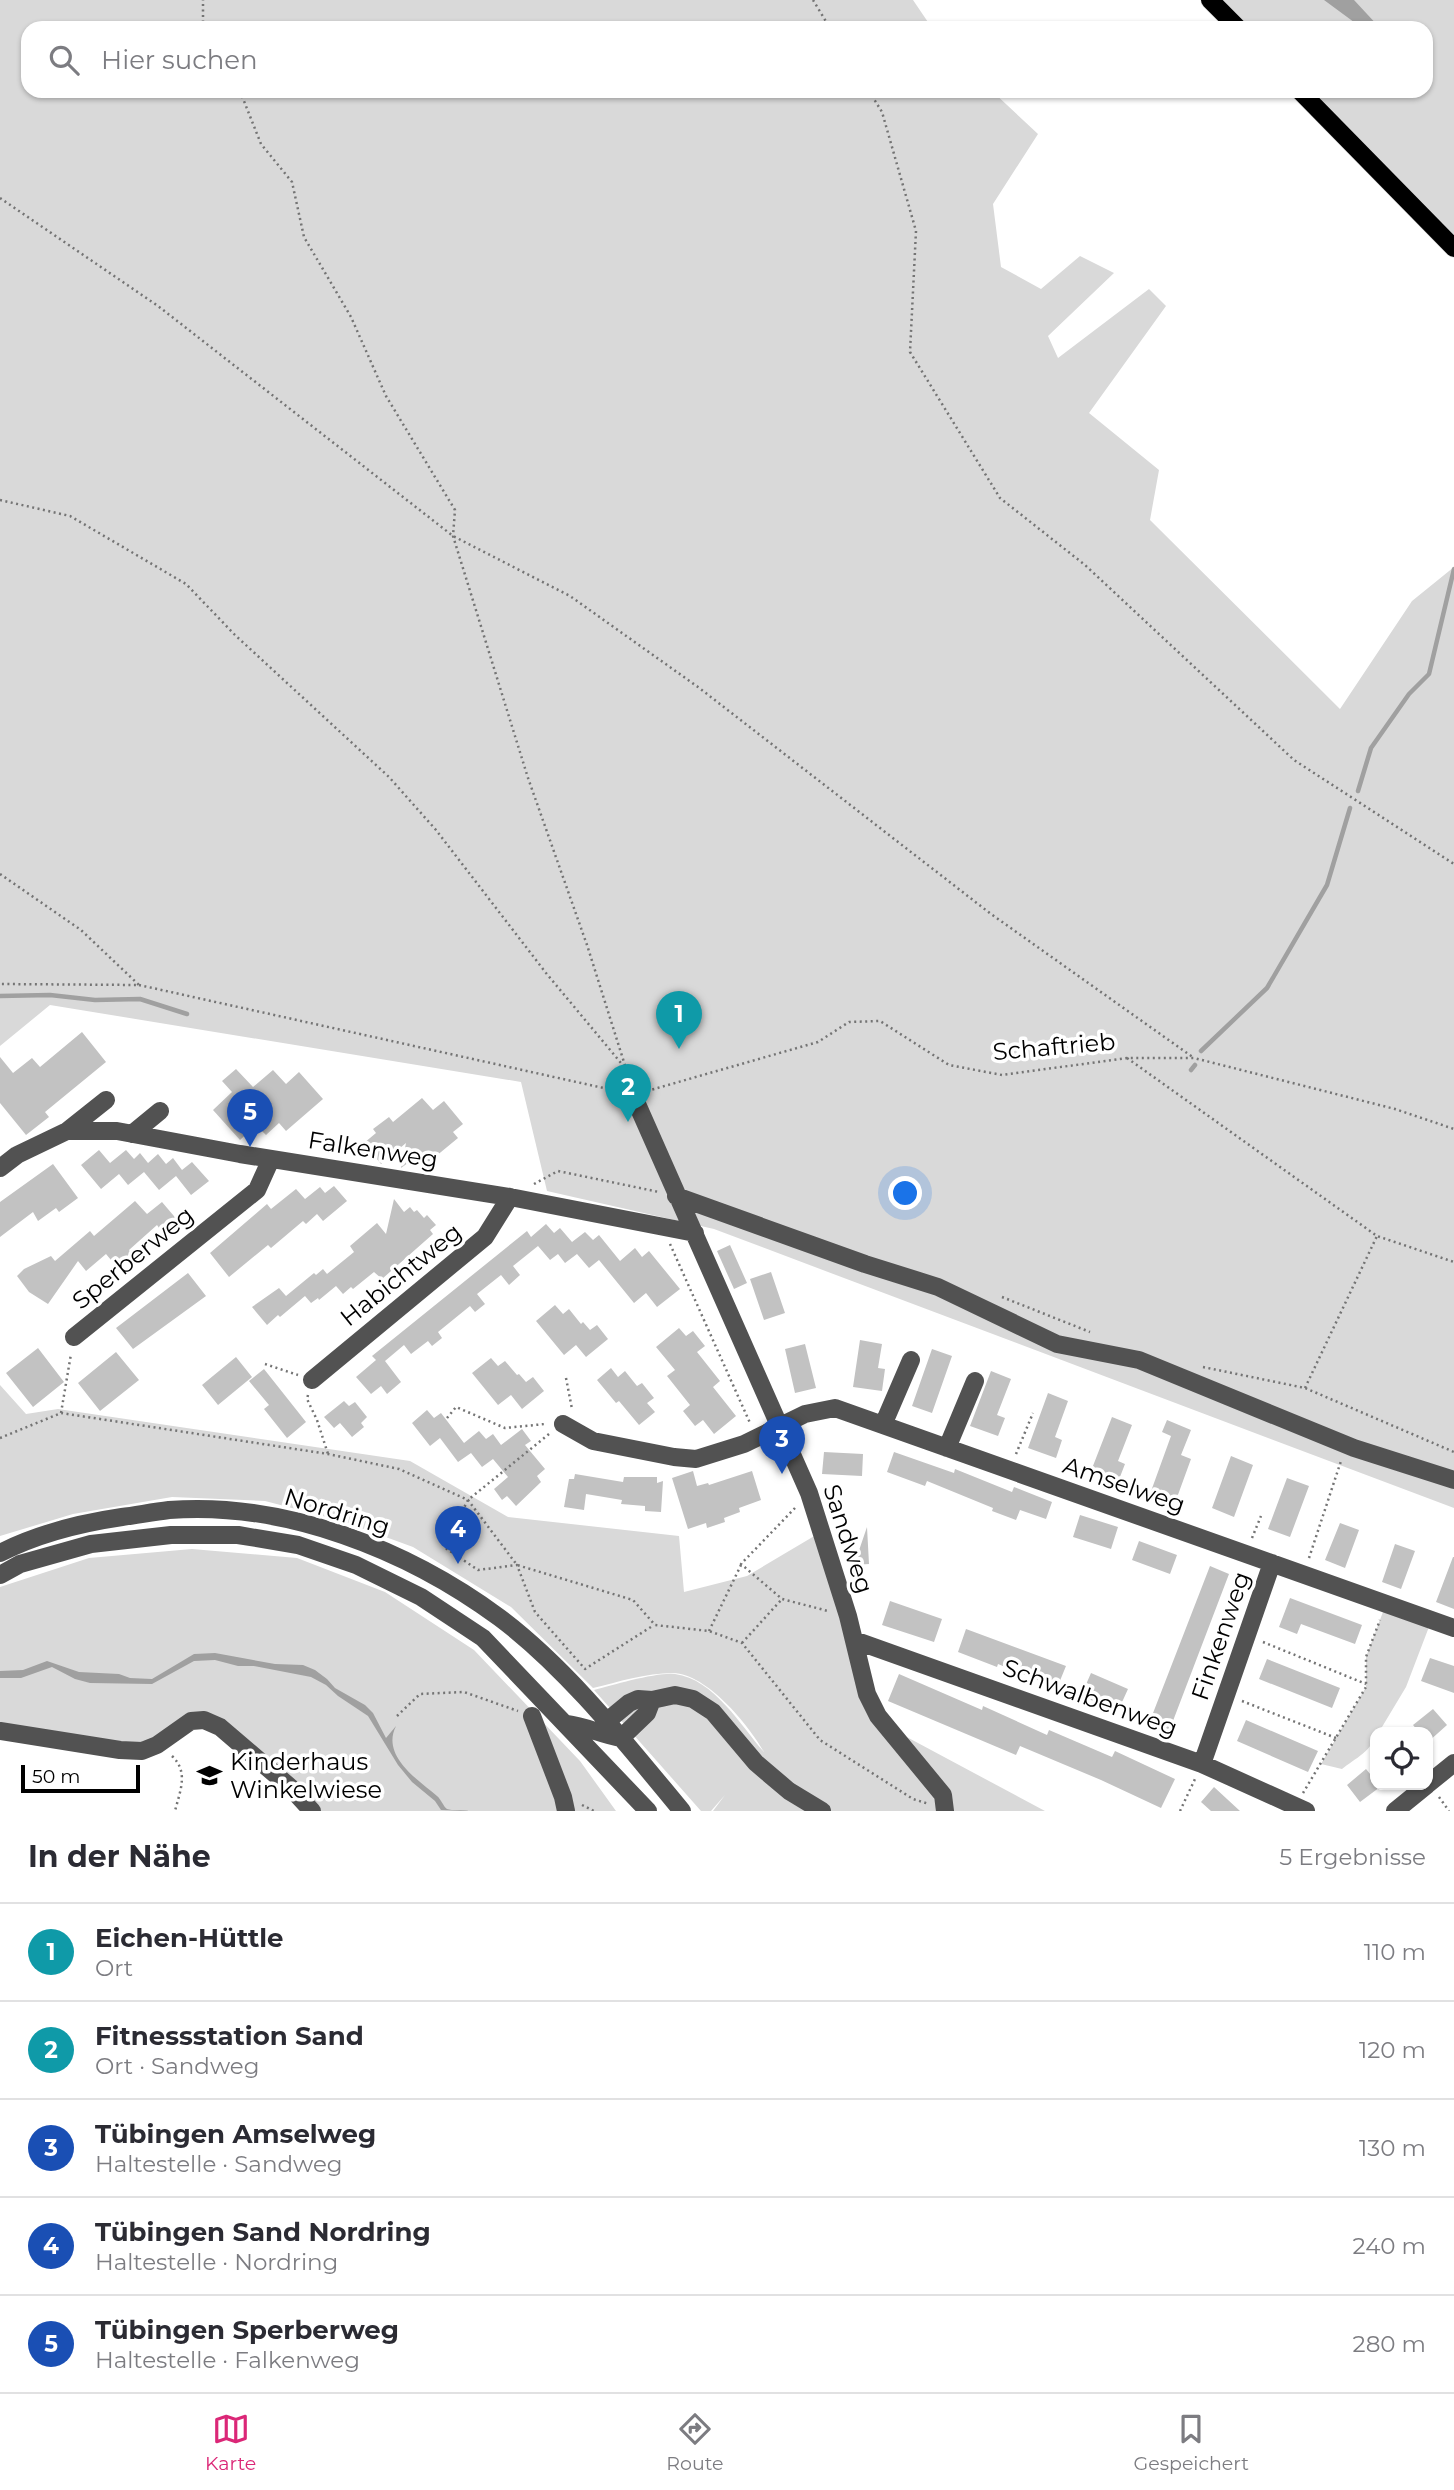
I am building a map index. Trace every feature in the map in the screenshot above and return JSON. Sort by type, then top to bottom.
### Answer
[{"type":"main road","points":[[1210,0],[1231,21]]},
{"type":"main road","points":[[1307,98],[1454,248]]},
{"type":"street","name":"Sandweg","points":[[632,1095],[809,1493],[848,1616],[863,1683],[878,1716],[943,1795],[945,1810]]},
{"type":"street","points":[[67,1131],[106,1101]]},
{"type":"street","points":[[132,1134],[160,1111]]},
{"type":"street","name":"Falkenweg","points":[[0,1168],[17,1155],[67,1131],[117,1131],[271,1159],[510,1197],[695,1233]]},
{"type":"street","name":"Sperberweg","points":[[74,1338],[257,1190],[271,1159]]},
{"type":"street","points":[[676,1196],[865,1264],[938,1287],[1057,1343],[1139,1360],[1346,1445],[1454,1480]]},
{"type":"street","name":"Habichtweg","points":[[312,1380],[485,1237],[510,1197]]},
{"type":"street","points":[[883,1425],[911,1360]]},
{"type":"street","points":[[947,1448],[975,1381]]},
{"type":"street","name":"Amselweg","points":[[570,1428],[593,1441],[613,1446],[696,1459],[725,1452],[804,1414],[835,1408],[1454,1628]]},
{"type":"street","name":"Nordring","points":[[0,1553],[85,1522],[170,1510],[239,1512],[298,1522],[363,1542],[437,1576],[501,1619],[531,1644],[682,1811]]},
{"type":"street","name":"Nordring","points":[[0,1575],[20,1564],[91,1544],[171,1535],[238,1535],[299,1545],[356,1565],[421,1597],[483,1639],[648,1811]]},
{"type":"street","name":"Finkenweg","points":[[1202,1764],[1272,1563]]},
{"type":"street","name":"Schwalbenweg","points":[[854,1640],[1202,1764],[1301,1808]]},
{"type":"street","points":[[604,1765],[611,1732],[629,1703],[638,1699],[652,1700],[675,1695],[693,1699],[703,1705],[720,1720],[756,1763],[789,1791],[822,1811]]},
{"type":"street","points":[[532,1716],[564,1797],[566,1811]]},
{"type":"street","points":[[0,1731],[142,1751],[158,1745],[191,1721],[204,1720],[220,1727],[290,1787],[312,1811]]},
{"type":"street","points":[[566,1724],[611,1732]]},
{"type":"street","points":[[1433,1779],[1454,1763]]},
{"type":"street","points":[[1395,1811],[1420,1790]]},
{"type":"path","points":[[203,0],[203,21]]},
{"type":"path","points":[[813,0],[826,21]]},
{"type":"path","points":[[0,984],[139,985],[632,1095],[628,1072],[528,778],[453,536],[455,510],[386,396],[351,317],[304,237],[292,182],[261,144],[243,98]]},
{"type":"path","points":[[873,98],[882,112],[916,231],[910,352],[1000,498],[1085,565],[1294,760],[1454,864]]},
{"type":"path","points":[[0,198],[158,306],[453,536],[570,596],[698,687],[991,914],[1194,1058]]},
{"type":"path","points":[[0,500],[70,516],[186,584],[235,635],[390,777],[628,1072]]},
{"type":"path","points":[[0,874],[81,930],[139,985]]},
{"type":"path","name":"Schaftrieb","points":[[632,1095],[818,1042],[849,1022],[880,1021],[949,1065],[1002,1075],[1127,1058],[1194,1058],[1395,1108],[1454,1129]]},
{"type":"path","points":[[1127,1058],[1377,1236],[1454,1262]]},
{"type":"path","points":[[534,1184],[558,1171],[676,1196]]},
{"type":"path","points":[[663,1228],[757,1438]]},
{"type":"path","points":[[1305,1388],[1377,1236]]},
{"type":"path","points":[[995,1295],[1099,1336]]},
{"type":"path","name":"Sperberweg","points":[[61,1413],[74,1338]]},
{"type":"path","points":[[265,1364],[312,1380]]},
{"type":"path","points":[[1202,1367],[1305,1388],[1454,1452]]},
{"type":"path","points":[[566,1378],[570,1428]]},
{"type":"path","points":[[307,1399],[328,1454]]},
{"type":"path","points":[[447,1418],[456,1407],[505,1428],[570,1428]]},
{"type":"path","points":[[0,1438],[61,1413],[328,1454],[399,1469],[468,1500],[517,1565],[535,1612],[585,1669],[655,1625],[709,1631],[741,1643],[820,1740],[913,1799],[945,1810]]},
{"type":"path","points":[[1009,1470],[1032,1413]]},
{"type":"path","points":[[570,1428],[468,1500],[444,1547],[478,1570],[517,1565],[633,1600],[655,1625]]},
{"type":"path","points":[[1303,1575],[1346,1445]]},
{"type":"path","points":[[709,1631],[741,1564],[809,1493]]},
{"type":"path","points":[[1255,1532],[1261,1516]]},
{"type":"path","points":[[741,1564],[782,1599],[848,1616]]},
{"type":"path","points":[[741,1643],[782,1599]]},
{"type":"path","points":[[1301,1808],[1366,1684],[1366,1657],[1386,1604]]},
{"type":"path","points":[[1247,1636],[1366,1684]]},
{"type":"path","points":[[397,1716],[419,1694],[464,1692],[532,1716]]},
{"type":"path","points":[[1226,1695],[1336,1738]]},
{"type":"path","points":[[158,1745],[176,1758],[183,1770],[175,1811]]},
{"type":"path","points":[[1180,1811],[1202,1764]]},
{"type":"shaded area","points":[[0,0],[913,0],[927,21],[21,21],[21,98],[999,98],[1038,134],[993,204],[1001,267],[1041,289],[1080,256],[1114,273],[1048,336],[1058,358],[1149,289],[1166,306],[1089,413],[1159,470],[1150,520],[1340,709],[1412,601],[1454,567],[1454,1508],[714,1229],[547,1191],[521,1082],[50,1005],[0,1046]]},
{"type":"shaded area","points":[[1212,0],[1454,0],[1454,248],[1307,98],[1433,98],[1433,21],[1232,21]]},
{"type":"shaded area","points":[[1324,0],[1354,0],[1374,21],[1352,21]]},
{"type":"shaded area","points":[[0,1385],[26,1414],[58,1409],[410,1461],[508,1517],[679,1536],[684,1592],[747,1576],[816,1535],[842,1623],[858,1691],[903,1735],[1045,1811],[713,1811],[725,1795],[711,1811],[701,1811],[594,1690],[657,1675],[675,1674],[689,1678],[726,1705],[764,1752],[748,1728],[713,1691],[686,1676],[673,1673],[642,1676],[593,1688],[511,1607],[413,1547],[342,1521],[265,1501],[172,1497],[73,1514],[0,1536]]},
{"type":"shaded area","points":[[192,1549],[297,1558],[385,1592],[474,1650],[580,1761],[616,1811],[312,1811],[204,1720],[157,1745],[0,1731],[0,1587],[89,1558]]},
{"type":"shaded area","points":[[1386,1604],[1432,1619],[1406,1687],[1382,1727],[1370,1727],[1370,1746],[1342,1769],[1321,1764],[1366,1687],[1366,1657]]},
{"type":"shaded area","points":[[215,1653],[275,1664],[303,1665],[315,1670],[335,1688],[365,1705],[373,1713],[386,1738],[396,1726],[393,1747],[403,1766],[438,1797],[447,1809],[469,1811],[441,1810],[398,1765],[368,1716],[311,1677],[215,1660],[194,1661],[152,1684],[90,1683],[75,1679],[52,1667],[21,1678],[0,1678],[0,1671],[23,1670],[47,1661],[79,1672],[152,1679],[194,1654]]},
{"type":"building","points":[[82,1032],[106,1062],[45,1112],[49,1117],[26,1135],[0,1103],[0,1057],[13,1073],[32,1058],[40,1067]]},
{"type":"building","points":[[236,1069],[253,1087],[273,1070],[286,1084],[299,1072],[323,1099],[286,1131],[279,1123],[266,1135],[256,1125],[240,1140],[213,1110],[232,1092],[222,1081]]},
{"type":"building","points":[[422,1098],[433,1110],[444,1101],[463,1124],[453,1132],[458,1138],[424,1166],[416,1157],[401,1168],[406,1143],[381,1164],[364,1143],[376,1133],[373,1129],[389,1117],[393,1122]]},
{"type":"building","points":[[99,1150],[110,1163],[126,1150],[134,1159],[140,1153],[148,1163],[158,1154],[166,1164],[173,1158],[182,1170],[192,1162],[209,1181],[191,1195],[176,1176],[159,1190],[144,1172],[128,1185],[119,1174],[101,1189],[81,1165]]},
{"type":"building","points":[[53,1164],[78,1198],[59,1212],[56,1208],[38,1221],[33,1212],[0,1237],[0,1202]]},
{"type":"building","points":[[334,1186],[347,1201],[323,1221],[317,1214],[306,1224],[303,1221],[271,1248],[268,1245],[229,1277],[210,1253],[267,1204],[271,1209],[296,1189],[305,1199],[320,1187],[325,1193]]},
{"type":"building","points":[[394,1199],[404,1212],[410,1207],[424,1218],[427,1215],[436,1225],[430,1230],[433,1234],[382,1279],[374,1272],[343,1294],[336,1286],[311,1303],[305,1296],[267,1325],[252,1307],[279,1288],[286,1296],[314,1273],[316,1275],[323,1269],[327,1274],[354,1252],[350,1246],[377,1223],[386,1234]]},
{"type":"building","points":[[135,1201],[147,1214],[162,1202],[179,1222],[164,1235],[157,1225],[129,1250],[131,1253],[116,1266],[106,1254],[86,1271],[78,1261],[48,1304],[29,1292],[17,1276],[24,1269],[51,1256],[55,1261],[90,1231],[94,1236]]},
{"type":"building","points":[[546,1224],[554,1233],[560,1228],[572,1242],[585,1232],[593,1240],[599,1235],[620,1261],[635,1248],[642,1257],[649,1251],[680,1289],[657,1307],[646,1293],[634,1303],[599,1260],[589,1268],[577,1254],[565,1263],[558,1254],[550,1260],[538,1246],[513,1266],[520,1275],[509,1285],[501,1275],[477,1294],[485,1304],[475,1312],[470,1306],[438,1332],[442,1338],[432,1346],[428,1341],[411,1354],[404,1345],[385,1361],[401,1382],[387,1394],[381,1386],[371,1394],[356,1377],[376,1360],[372,1356],[527,1231],[531,1237]]},
{"type":"building","points":[[730,1245],[747,1283],[734,1289],[717,1251]]},
{"type":"building","points":[[771,1272],[785,1313],[764,1320],[750,1279]]},
{"type":"building","points":[[188,1273],[206,1296],[133,1349],[116,1328]]},
{"type":"building","points":[[555,1305],[563,1314],[569,1309],[581,1324],[583,1322],[590,1330],[597,1325],[608,1339],[586,1357],[576,1345],[564,1355],[536,1321]]},
{"type":"building","points":[[679,1328],[686,1336],[693,1331],[705,1346],[697,1352],[720,1381],[713,1387],[736,1416],[714,1434],[703,1420],[695,1426],[683,1411],[690,1405],[667,1376],[675,1370],[656,1347]]},
{"type":"building","points":[[860,1340],[882,1344],[878,1368],[885,1369],[882,1391],[853,1387]]},
{"type":"building","points":[[805,1344],[816,1388],[795,1393],[785,1349]]},
{"type":"building","points":[[38,1348],[64,1382],[33,1407],[6,1373]]},
{"type":"building","points":[[932,1349],[952,1356],[932,1413],[912,1406]]},
{"type":"building","points":[[116,1352],[139,1380],[100,1411],[78,1383]]},
{"type":"building","points":[[236,1357],[252,1377],[218,1405],[202,1385]]},
{"type":"building","points":[[491,1358],[498,1366],[505,1361],[526,1382],[533,1377],[544,1391],[522,1409],[511,1395],[498,1405],[472,1373]]},
{"type":"building","points":[[611,1368],[618,1377],[625,1371],[637,1386],[642,1383],[654,1398],[647,1403],[655,1412],[639,1425],[597,1380]]},
{"type":"building","points":[[264,1369],[306,1422],[287,1438],[264,1409],[269,1405],[249,1381]]},
{"type":"building","points":[[991,1371],[1011,1379],[997,1415],[1005,1418],[998,1436],[970,1426]]},
{"type":"building","points":[[1048,1393],[1068,1401],[1055,1437],[1062,1440],[1056,1458],[1028,1448]]},
{"type":"building","points":[[344,1401],[349,1406],[355,1402],[367,1417],[361,1423],[364,1427],[352,1437],[340,1423],[334,1428],[324,1417]]},
{"type":"building","points":[[427,1410],[434,1418],[441,1413],[464,1443],[479,1431],[486,1439],[493,1434],[501,1445],[522,1429],[531,1441],[525,1445],[545,1469],[537,1476],[541,1482],[516,1506],[507,1496],[502,1500],[494,1489],[508,1477],[493,1459],[482,1467],[471,1453],[458,1462],[440,1438],[430,1446],[412,1423]]},
{"type":"building","points":[[1112,1417],[1132,1425],[1118,1461],[1125,1464],[1118,1482],[1091,1471]]},
{"type":"building","points":[[1167,1420],[1191,1430],[1181,1455],[1191,1459],[1175,1503],[1150,1494],[1171,1436],[1162,1432]]},
{"type":"building","points":[[824,1452],[863,1454],[862,1476],[822,1474]]},
{"type":"building","points":[[894,1452],[954,1473],[955,1469],[1012,1492],[1014,1487],[1052,1502],[1046,1519],[1020,1510],[1016,1520],[927,1481],[925,1486],[887,1472]]},
{"type":"building","points":[[1231,1456],[1253,1465],[1234,1517],[1212,1508]]},
{"type":"building","points":[[693,1471],[697,1486],[709,1485],[752,1471],[761,1500],[739,1508],[740,1512],[724,1518],[725,1522],[707,1528],[706,1523],[688,1529],[672,1478]]},
{"type":"building","points":[[575,1474],[623,1482],[624,1477],[657,1477],[657,1483],[663,1481],[661,1512],[645,1511],[645,1506],[621,1504],[622,1500],[586,1494],[584,1510],[564,1507],[569,1479],[574,1479]]},
{"type":"building","points":[[1287,1478],[1309,1486],[1290,1537],[1268,1529]]},
{"type":"building","points":[[1080,1515],[1118,1527],[1111,1549],[1073,1537]]},
{"type":"building","points":[[1340,1523],[1359,1530],[1345,1568],[1325,1560]]},
{"type":"building","points":[[867,1527],[869,1564],[854,1565]]},
{"type":"building","points":[[1139,1541],[1177,1555],[1170,1574],[1132,1560]]},
{"type":"building","points":[[1395,1544],[1415,1551],[1401,1589],[1382,1582]]},
{"type":"building","points":[[1454,1557],[1454,1609],[1436,1602]]},
{"type":"building","points":[[1210,1566],[1229,1574],[1168,1734],[1148,1726]]},
{"type":"building","points":[[1290,1598],[1362,1625],[1355,1644],[1301,1624],[1297,1634],[1279,1627]]},
{"type":"building","points":[[890,1601],[942,1619],[934,1642],[882,1625]]},
{"type":"building","points":[[966,1629],[1066,1666],[1057,1688],[998,1664],[997,1667],[958,1652]]},
{"type":"building","points":[[1430,1658],[1454,1666],[1454,1693],[1421,1681]]},
{"type":"building","points":[[1267,1659],[1340,1688],[1332,1708],[1259,1679]]},
{"type":"building","points":[[1091,1673],[1128,1689],[1118,1711],[1081,1696]]},
{"type":"building","points":[[899,1674],[982,1710],[983,1706],[1047,1735],[1049,1730],[1112,1757],[1115,1751],[1175,1779],[1161,1808],[1020,1746],[1016,1755],[888,1701]]},
{"type":"building","points":[[1433,1709],[1447,1725],[1433,1738],[1433,1727],[1413,1725]]},
{"type":"building","points":[[1246,1720],[1318,1751],[1308,1772],[1237,1741]]},
{"type":"building","points":[[1366,1769],[1370,1774],[1370,1790],[1376,1790],[1360,1802],[1347,1785]]},
{"type":"building","points":[[1214,1787],[1240,1811],[1211,1811],[1201,1802]]},
{"type":"waterway","points":[[1358,791],[1371,748],[1409,694],[1429,674],[1454,569]]},
{"type":"waterway","points":[[1201,1051],[1267,988],[1327,885],[1350,808]]},
{"type":"waterway","points":[[0,996],[140,999],[187,1014]]},
{"type":"waterway","points":[[1191,1070],[1195,1065]]},
{"type":"place","name":"Eichen-Hüttle","points":[[679,1049]]},
{"type":"place","name":"Fitnessstation Sand","points":[[628,1122]]},
{"type":"place","name":"Tübingen Sperberweg","points":[[250,1147]]},
{"type":"place","name":"Tübingen Amselweg","points":[[782,1474]]},
{"type":"place","name":"Tübingen Sand Nordring","points":[[458,1564]]},
{"type":"place","name":"Kinderhaus Winkelwiese","points":[[210,1776]]}]
